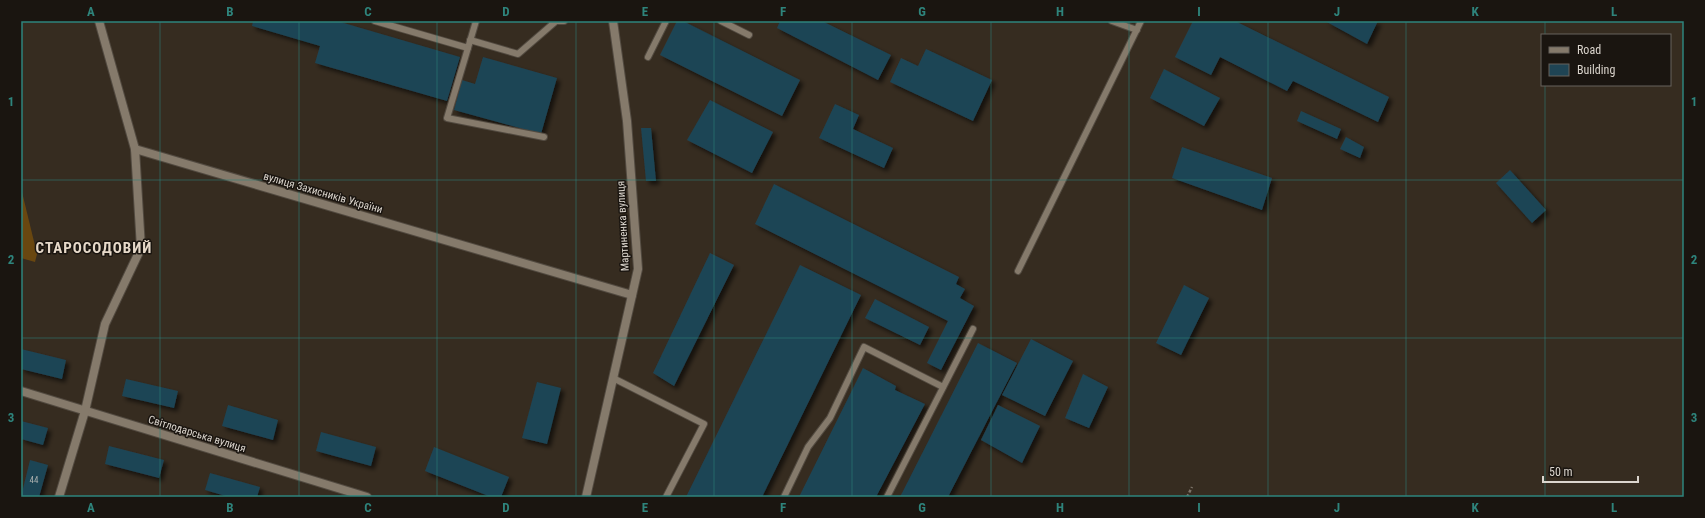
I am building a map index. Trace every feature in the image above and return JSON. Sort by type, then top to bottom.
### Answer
[{"type":"street","points":[[59,497],[84,411],[105,324],[141,248],[135,149],[99,21]]},
{"type":"street","name":"Мартиненка вулиця","points":[[586,497],[638,269],[627,121],[613,21]]},
{"type":"street","name":"вулиця Захисників України","points":[[135,149],[632,295]]},
{"type":"street","name":"Світлодарська вулиця","points":[[21,391],[367,497]]},
{"type":"lane","points":[[375,21],[468,48]]},
{"type":"lane","points":[[476,21],[447,118],[544,137]]},
{"type":"lane","points":[[470,40],[518,54],[553,21],[564,21]]},
{"type":"lane","points":[[648,57],[666,21]]},
{"type":"lane","points":[[721,21],[749,35]]},
{"type":"lane","points":[[1112,21],[1137,30]]},
{"type":"lane","points":[[1018,271],[1141,21]]},
{"type":"lane","points":[[887,497],[973,329]]},
{"type":"lane","points":[[784,497],[808,447],[830,418],[864,347],[943,387]]},
{"type":"lane","points":[[613,378],[704,424],[666,497]]},
{"type":"path","points":[[1187,497],[1192,487]]},
{"type":"shaded area","points":[[21,188],[37,254],[35,262],[21,258]]},
{"type":"building","points":[[253,21],[337,21],[460,57],[447,101],[315,63],[320,46],[252,26]]},
{"type":"building","points":[[677,21],[683,21],[800,80],[782,116],[660,55]]},
{"type":"building","points":[[780,21],[822,21],[891,55],[878,80],[777,28]]},
{"type":"building","points":[[1193,21],[1235,21],[1389,97],[1378,122],[1293,81],[1287,91],[1220,57],[1211,75],[1175,57]]},
{"type":"building","points":[[1325,21],[1378,21],[1367,44]]},
{"type":"building","points":[[926,49],[992,80],[973,121],[890,82],[901,58],[918,66]]},
{"type":"building","points":[[483,57],[557,78],[541,134],[454,110],[462,80],[475,84]]},
{"type":"building","points":[[1164,69],[1220,98],[1204,126],[1150,98]]},
{"type":"building","points":[[710,100],[773,132],[752,173],[687,140]]},
{"type":"building","points":[[835,104],[859,115],[853,129],[893,148],[884,168],[819,138]]},
{"type":"building","points":[[1301,111],[1341,129],[1337,139],[1297,121]]},
{"type":"building","points":[[641,128],[651,128],[656,181],[646,181]]},
{"type":"building","points":[[1346,137],[1364,147],[1360,158],[1340,149]]},
{"type":"building","points":[[1182,147],[1272,178],[1262,210],[1172,178]]},
{"type":"building","points":[[1510,170],[1546,210],[1532,223],[1496,183]]},
{"type":"building","points":[[774,184],[959,277],[956,284],[965,289],[960,298],[974,306],[941,370],[927,363],[948,321],[755,224]]},
{"type":"building","points":[[710,253],[734,265],[674,386],[653,373]]},
{"type":"building","points":[[800,265],[861,295],[762,497],[686,497]]},
{"type":"building","points":[[1184,285],[1209,298],[1181,355],[1156,343]]},
{"type":"building","points":[[875,299],[929,327],[920,345],[865,318]]},
{"type":"building","points":[[1031,339],[1073,361],[1045,416],[1002,395]]},
{"type":"building","points":[[978,343],[1017,363],[948,497],[900,497]]},
{"type":"building","points":[[21,349],[66,360],[62,379],[21,369]]},
{"type":"building","points":[[863,368],[896,386],[895,390],[925,404],[876,497],[799,497]]},
{"type":"building","points":[[1083,374],[1108,387],[1089,428],[1065,418]]},
{"type":"building","points":[[126,379],[178,391],[174,408],[122,396]]},
{"type":"building","points":[[537,382],[561,388],[547,444],[522,438]]},
{"type":"building","points":[[228,405],[278,420],[273,440],[222,426]]},
{"type":"building","points":[[998,405],[1040,426],[1022,463],[981,440]]},
{"type":"building","points":[[21,421],[48,428],[43,445],[21,439]]},
{"type":"building","points":[[321,432],[376,447],[371,466],[316,451]]},
{"type":"building","points":[[109,446],[164,460],[159,478],[105,464]]},
{"type":"building","points":[[434,447],[509,477],[501,497],[491,497],[425,471]]},
{"type":"building","points":[[30,460],[48,465],[39,497],[21,497]]},
{"type":"building","points":[[210,473],[260,487],[257,497],[229,497],[205,490]]},
{"type":"district","name":"СТАРОСОДОВИЙ","points":[[94,248]]}]
